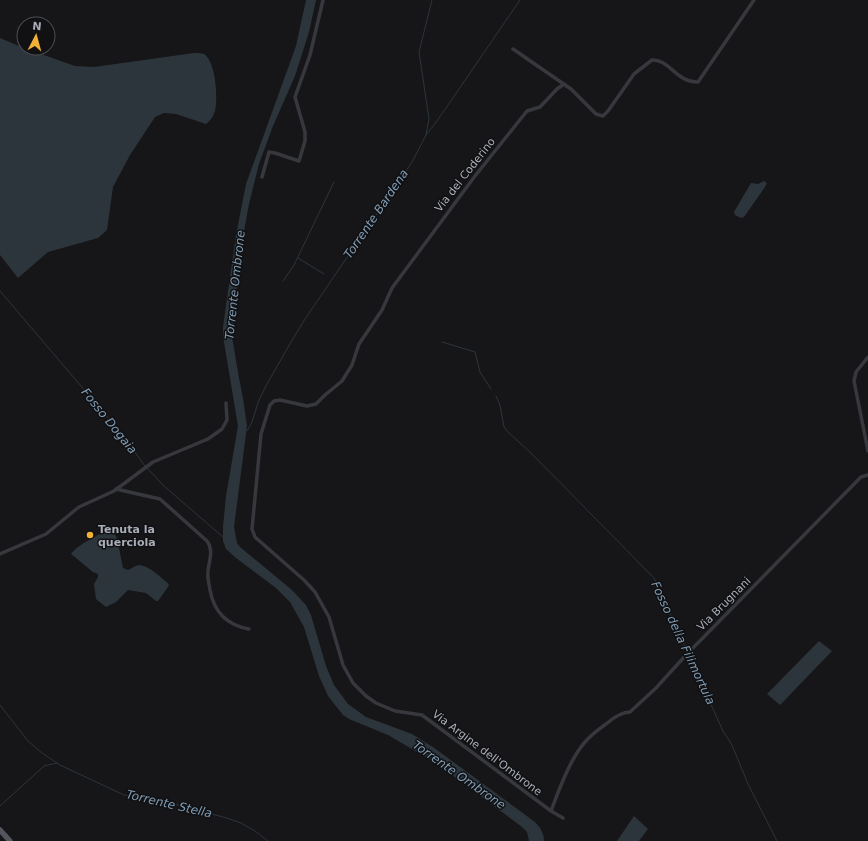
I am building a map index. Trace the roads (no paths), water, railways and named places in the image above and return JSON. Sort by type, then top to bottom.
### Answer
[{"type":"main road","points":[[0,830],[10,841]]},
{"type":"street","points":[[262,177],[269,152],[299,161],[305,141],[305,132],[295,97],[310,55],[323,0]]},
{"type":"street","points":[[513,48],[571,89],[596,114],[600,116],[605,114],[634,74],[652,60],[661,62],[687,81],[698,82],[754,0]]},
{"type":"street","name":"Via del Coderino","points":[[270,404],[274,401],[280,400],[307,406],[316,404],[342,381],[352,364],[359,344],[382,310],[392,288],[457,200],[522,116],[527,111],[540,107],[557,89],[564,84]]},
{"type":"street","points":[[868,357],[856,372],[854,381],[868,451]]},
{"type":"street","points":[[0,554],[42,536],[78,507],[116,490],[151,463],[208,440],[222,429],[227,420],[226,404]]},
{"type":"street","name":"Via Argine dell'Ombrone","points":[[270,404],[261,434],[252,529],[255,537],[304,580],[315,592],[329,617],[343,665],[353,683],[366,696],[376,703],[395,711],[422,715],[551,811]]},
{"type":"street","name":"Via Brugnani","points":[[551,811],[576,756],[585,743],[614,717],[630,712],[656,688],[861,477],[868,474]]},
{"type":"street","points":[[116,490],[160,499],[207,541],[211,551],[208,576],[214,605],[229,622],[249,629]]},
{"type":"street","points":[[551,811],[563,818]]},
{"type":"water","name":"Torrente Ombrone","points":[[306,0],[316,0],[309,32],[295,76],[273,126],[259,164],[249,204],[241,247],[232,337],[247,426],[234,527],[237,543],[292,590],[306,605],[311,615],[326,666],[334,685],[348,704],[366,717],[412,734],[433,747],[535,822],[541,830],[544,841],[529,841],[527,832],[522,827],[436,763],[388,735],[349,719],[343,715],[328,696],[319,676],[304,627],[290,602],[276,588],[226,549],[223,541],[226,496],[238,426],[223,336],[236,235],[246,184],[296,46]]},
{"type":"water","points":[[0,38],[16,45],[16,56],[47,56],[75,66],[94,67],[194,53],[204,54],[208,58],[214,72],[216,89],[215,111],[211,119],[206,124],[176,114],[164,113],[155,117],[130,155],[113,187],[107,230],[98,238],[48,252],[18,278],[0,255]]},
{"type":"water","points":[[764,181],[767,183],[765,187],[744,217],[741,218],[735,215],[734,212],[751,183],[758,184]]},
{"type":"water","points":[[106,530],[113,531],[117,538],[123,568],[128,570],[138,565],[143,566],[151,570],[169,584],[158,601],[146,593],[128,590],[116,602],[106,607],[96,599],[94,584],[98,574],[93,572],[71,554],[82,544]]},
{"type":"water","points":[[819,641],[832,651],[780,705],[767,694]]},
{"type":"water","points":[[634,816],[648,829],[639,841],[617,841]]},
{"type":"waterway","points":[[426,135],[429,119],[419,52],[432,0]]},
{"type":"waterway","name":"Torrente Bardena","points":[[247,431],[267,384],[305,319],[412,162],[426,135],[520,0]]},
{"type":"waterway","points":[[283,281],[294,265],[334,182]]},
{"type":"waterway","points":[[298,258],[324,274]]},
{"type":"waterway","name":"Fosso Dogaia","points":[[0,291],[121,433],[145,466]]},
{"type":"waterway","name":"Fosso della Filimortula","points":[[442,342],[475,352],[480,372],[491,389]]},
{"type":"waterway","name":"Fosso della Filimortula","points":[[496,396],[500,405],[504,427],[507,431],[532,454],[654,578],[687,651]]},
{"type":"waterway","name":"Fosso Dogaia","points":[[147,468],[164,486],[223,537]]},
{"type":"waterway","name":"Fosso della Filimortula","points":[[688,654],[723,731],[732,745],[748,784],[777,841]]},
{"type":"waterway","name":"Torrente Stella","points":[[0,705],[28,741],[60,765],[124,795],[155,799],[241,823],[268,841]]},
{"type":"waterway","points":[[0,806],[44,766],[57,763]]},
{"type":"place","name":"Tenuta la querciola","points":[[90,535]]}]
